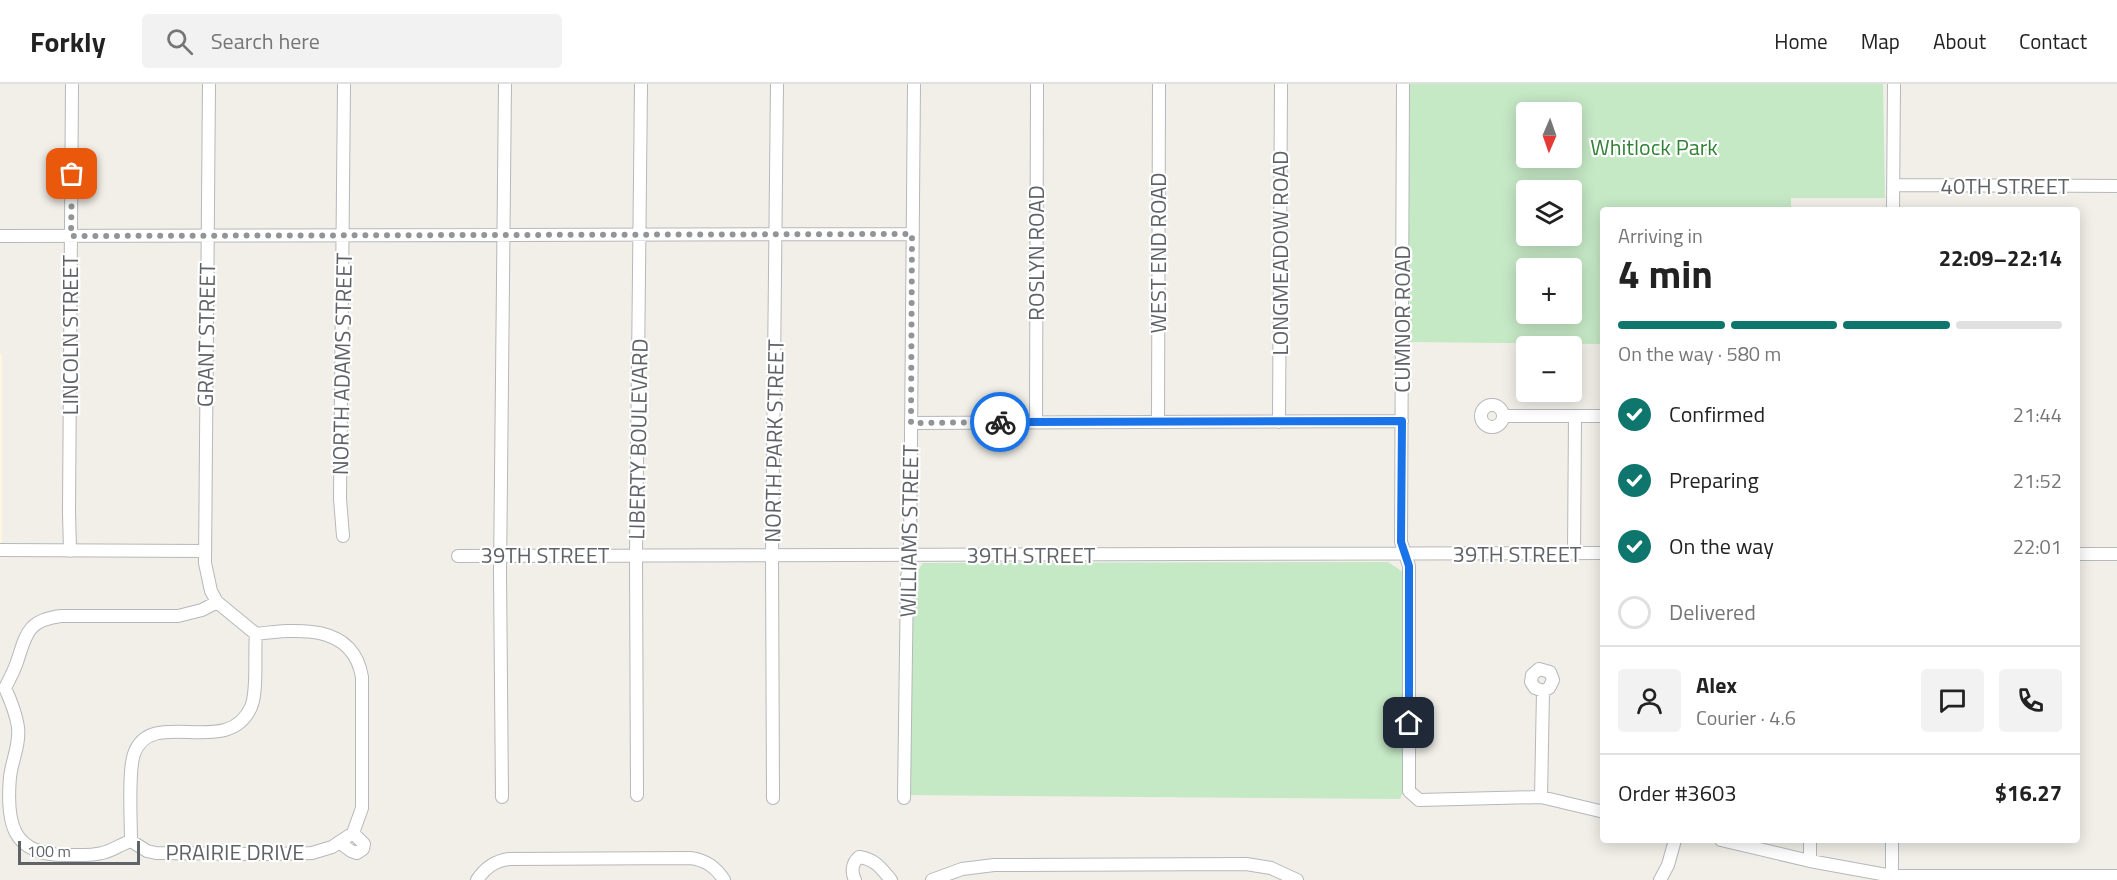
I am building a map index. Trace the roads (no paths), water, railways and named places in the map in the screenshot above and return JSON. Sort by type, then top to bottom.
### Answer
[{"type":"street","name":"LINCOLN STREET","points":[[70,551],[72,84]]},
{"type":"street","name":"GRANT STREET","points":[[209,84],[205,551],[208,579],[217,602]]},
{"type":"street","name":"NORTH ADAMS STREET","points":[[343,536],[340,499],[344,84]]},
{"type":"street","points":[[502,797],[501,555],[505,84]]},
{"type":"street","name":"LIBERTY BOULEVARD","points":[[637,795],[636,555],[641,84]]},
{"type":"street","name":"NORTH PARK STREET","points":[[773,798],[772,556],[777,84]]},
{"type":"street","name":"WILLIAMS STREET","points":[[904,798],[907,578],[910,555],[914,84]]},
{"type":"street","name":"ROSLYN ROAD","points":[[1036,422],[1037,84]]},
{"type":"street","name":"WEST END ROAD","points":[[1158,422],[1159,84]]},
{"type":"street","name":"LONGMEADOW ROAD","points":[[1279,422],[1281,84]]},
{"type":"street","name":"CUMNOR ROAD","points":[[1403,84],[1401,542],[1409,566],[1409,791],[1419,800],[1541,797]]},
{"type":"street","points":[[1893,207],[1894,84]]},
{"type":"street","name":"40TH STREET","points":[[1893,185],[2117,186]]},
{"type":"street","points":[[0,236],[912,234]]},
{"type":"street","points":[[1503,416],[1600,416]]},
{"type":"street","points":[[1574,554],[1575,416]]},
{"type":"street","points":[[911,423],[1402,421]]},
{"type":"street","points":[[0,550],[205,551]]},
{"type":"street","name":"39TH STREET","points":[[458,555],[1600,554]]},
{"type":"street","points":[[2080,554],[2117,554]]},
{"type":"street","points":[[217,602],[256,634],[253,700],[247,715],[240,724],[219,732],[156,733],[143,740],[135,751],[132,764],[131,841],[104,853],[76,855],[40,854],[24,844],[14,830],[11,815],[11,774],[18,743],[18,729],[12,705],[3,689],[17,661],[24,637],[33,626],[44,619],[61,616],[178,616],[195,612],[217,602]]},
{"type":"street","name":"PRAIRIE DRIVE","points":[[131,841],[147,851],[156,853],[312,853],[328,849],[345,838],[360,818],[363,797],[362,677],[359,664],[350,649],[322,632],[279,631],[256,634]]},
{"type":"street","points":[[1543,691],[1541,797],[1600,811]]},
{"type":"street","points":[[1660,880],[1668,865],[1674,843]]},
{"type":"street","points":[[1734,843],[1892,879],[2117,876]]},
{"type":"street","points":[[1810,843],[1810,861]]},
{"type":"street","points":[[1892,843],[1892,879]]},
{"type":"street","points":[[855,880],[852,869],[854,861],[859,857],[870,858],[876,862],[891,880]]},
{"type":"street","points":[[477,880],[484,868],[502,860],[690,858],[705,862],[717,869],[724,880]]},
{"type":"street","points":[[932,880],[962,869],[994,865],[1177,864],[1260,865],[1284,872],[1297,880]]},
{"type":"park label","name":"Whitlock Park","points":[[1654,147]]}]
